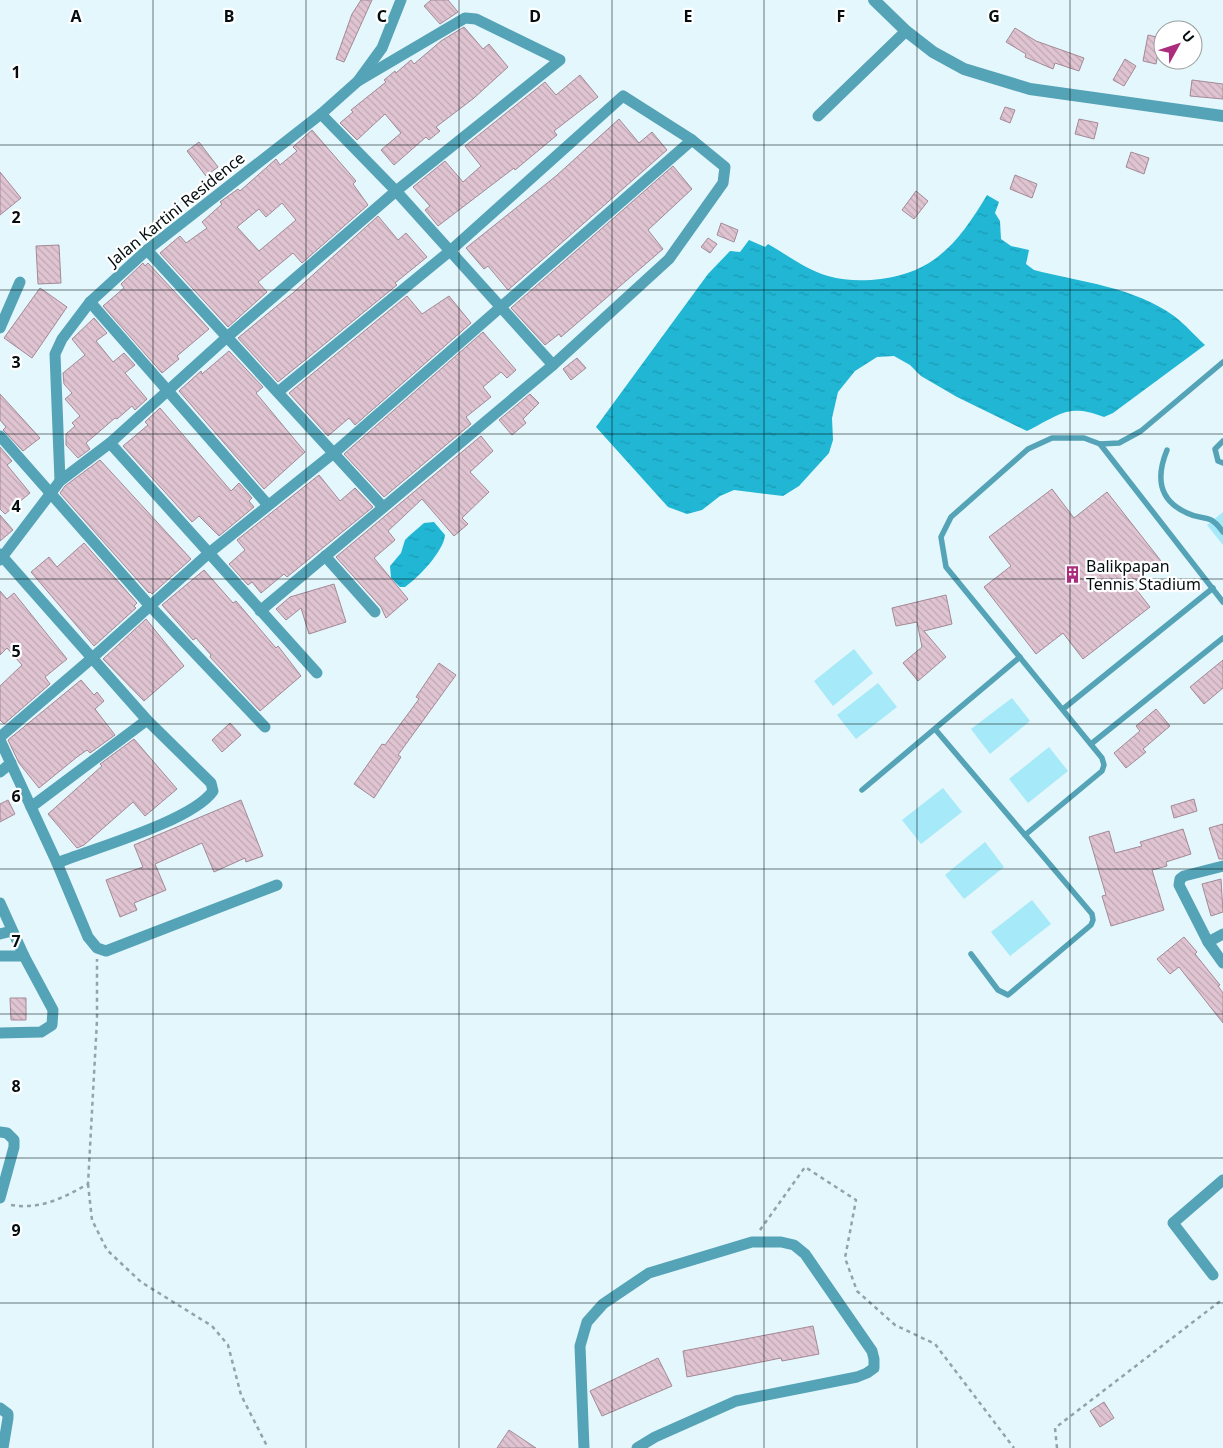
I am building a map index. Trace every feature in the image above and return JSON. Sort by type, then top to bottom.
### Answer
[{"type":"street","name":"Jalan Kartini Residence","points":[[60,481],[55,354],[62,339],[90,302],[147,250],[321,114],[358,81],[382,48],[401,0]]},
{"type":"street","points":[[874,0],[906,31],[933,52],[964,69],[1030,89],[1223,116]]},
{"type":"street","points":[[57,863],[186,814],[207,800],[213,790],[211,783],[147,720],[1,557],[60,481],[110,443],[226,338],[396,191],[560,60],[476,19],[465,18],[358,81]]},
{"type":"street","points":[[818,116],[906,31]]},
{"type":"street","points":[[260,611],[553,365],[669,259],[723,183],[725,167],[692,140],[623,96],[450,251],[278,392]]},
{"type":"street","points":[[321,114],[396,191],[553,365]]},
{"type":"street","points":[[277,885],[106,951],[97,948],[88,937],[57,863],[30,808],[0,738],[209,552],[335,452],[692,140]]},
{"type":"street","points":[[147,250],[226,338],[335,452],[383,507]]},
{"type":"street","points":[[0,328],[20,282]]},
{"type":"street","points":[[90,302],[268,504]]},
{"type":"street","points":[[0,436],[150,606],[265,727]]},
{"type":"street","points":[[110,443],[317,673]]},
{"type":"street","points":[[325,556],[375,612]]},
{"type":"street","points":[[30,808],[147,720]]},
{"type":"street","points":[[0,772],[10,763]]},
{"type":"street","points":[[1223,866],[1184,876],[1180,879],[1180,884],[1208,942],[1223,964]]},
{"type":"street","points":[[0,903],[24,956],[53,1010],[52,1025],[41,1032],[0,1033]]},
{"type":"street","points":[[0,934],[12,931]]},
{"type":"street","points":[[1208,942],[1223,934]]},
{"type":"street","points":[[0,956],[24,956]]},
{"type":"street","points":[[0,1132],[7,1133],[14,1140],[4,1201]]},
{"type":"street","points":[[1213,1275],[1173,1223],[1223,1180]]},
{"type":"street","points":[[584,1448],[580,1346],[587,1322],[603,1304],[648,1274],[752,1242],[781,1242],[794,1245],[806,1254],[872,1351],[874,1368],[857,1377],[736,1401],[655,1437],[636,1448]]},
{"type":"street","points":[[0,1408],[8,1414],[3,1448]]},
{"type":"lane","points":[[1025,835],[1102,771],[1104,765],[1102,758],[1064,709],[946,566],[942,537],[951,517],[1028,449],[1052,438],[1084,438],[1100,444],[1119,443],[1132,437],[1222,366]]},
{"type":"lane","points":[[1223,441],[1215,448],[1215,454],[1218,461],[1223,463]]},
{"type":"lane","points":[[1100,444],[1223,602]]},
{"type":"lane","points":[[1167,450],[1159,475],[1162,488],[1172,504],[1188,514],[1209,517],[1223,532]]},
{"type":"lane","points":[[1064,709],[1213,588]]},
{"type":"lane","points":[[1091,744],[1223,638]]},
{"type":"lane","points":[[862,790],[1020,657]]},
{"type":"lane","points":[[935,729],[1092,914],[1093,920],[1087,928],[1008,995],[998,990],[971,954]]},
{"type":"path","points":[[97,948],[97,1020],[88,1184],[92,1220],[107,1250],[141,1282],[212,1326],[228,1345],[241,1395],[268,1448]]},
{"type":"path","points":[[752,1242],[805,1167],[856,1200],[845,1258],[856,1291],[895,1325],[935,1344],[1014,1448]]},
{"type":"path","points":[[4,1201],[24,1207],[58,1201],[88,1184]]},
{"type":"path","points":[[1057,1448],[1055,1428],[1223,1299]]},
{"type":"shaded area","points":[[1223,512],[1223,545],[1207,525]]},
{"type":"shaded area","points":[[854,649],[873,673],[833,706],[814,681]]},
{"type":"shaded area","points":[[878,683],[897,707],[856,739],[837,715]]},
{"type":"shaded area","points":[[1012,698],[1030,721],[990,754],[971,729]]},
{"type":"shaded area","points":[[1049,747],[1068,771],[1028,803],[1009,779]]},
{"type":"shaded area","points":[[943,788],[962,812],[921,844],[902,820]]},
{"type":"shaded area","points":[[985,842],[1004,867],[964,899],[945,875]]},
{"type":"shaded area","points":[[1032,900],[1051,924],[1010,956],[991,932]]},
{"type":"water","points":[[987,195],[999,202],[995,213],[1000,221],[1001,239],[1011,246],[1029,250],[1026,264],[1034,270],[1107,287],[1142,298],[1174,316],[1205,345],[1113,413],[1104,417],[1081,411],[1072,411],[1056,416],[1027,431],[957,397],[921,376],[910,365],[894,356],[877,357],[855,371],[838,392],[832,418],[833,440],[829,453],[799,486],[783,496],[734,490],[720,496],[702,510],[687,514],[668,507],[596,427],[708,274],[730,251],[740,252],[749,240],[765,247],[768,244],[812,270],[834,278],[868,280],[900,275],[932,261],[956,240]]},
{"type":"water","points":[[434,522],[445,535],[440,549],[417,577],[405,587],[400,587],[391,578],[390,566],[401,553],[405,540],[409,536],[424,523]]},
{"type":"building","points":[[361,0],[372,0],[344,62],[336,59],[352,14]]},
{"type":"building","points":[[431,0],[448,0],[458,12],[440,24],[424,6]]},
{"type":"building","points":[[464,27],[483,49],[489,44],[508,67],[474,98],[436,127],[440,131],[429,140],[426,137],[394,165],[381,150],[401,133],[385,114],[357,140],[340,123],[353,112],[351,110],[386,82],[384,80],[395,71],[396,73],[411,60],[414,64],[441,41]]},
{"type":"building","points":[[1015,28],[1036,41],[1084,58],[1079,71],[1055,63],[1053,69],[1025,57],[1026,54],[1006,42]]},
{"type":"building","points":[[1148,35],[1153,36],[1153,63],[1143,61]]},
{"type":"building","points":[[1125,59],[1136,66],[1124,86],[1113,80]]},
{"type":"building","points":[[580,75],[598,97],[554,131],[557,135],[515,170],[514,168],[438,226],[425,210],[430,206],[413,187],[445,161],[463,182],[481,166],[465,146],[545,82],[556,95]]},
{"type":"building","points":[[1192,80],[1223,84],[1223,99],[1190,96]]},
{"type":"building","points":[[1005,107],[1015,110],[1010,123],[1000,119]]},
{"type":"building","points":[[619,119],[639,143],[652,132],[667,150],[508,290],[488,266],[484,269],[466,248],[556,176]]},
{"type":"building","points":[[1079,119],[1098,123],[1094,139],[1075,134]]},
{"type":"building","points":[[312,130],[356,181],[353,184],[368,205],[302,263],[293,253],[258,282],[267,292],[228,327],[160,253],[180,236],[186,243],[207,228],[202,222],[222,204],[220,202],[238,189],[240,191],[276,159],[280,165],[297,151],[293,147]],"holes":[[[282,203],[296,220],[259,251],[237,227],[259,209],[266,217]]]},
{"type":"building","points":[[199,142],[218,167],[206,176],[187,151]]},
{"type":"building","points":[[1131,152],[1149,158],[1144,174],[1126,167]]},
{"type":"building","points":[[673,166],[692,189],[648,230],[663,249],[561,337],[559,334],[545,345],[511,308]]},
{"type":"building","points":[[0,172],[21,198],[0,215]]},
{"type":"building","points":[[1015,175],[1037,184],[1032,198],[1010,189]]},
{"type":"building","points":[[916,191],[928,201],[914,219],[902,210]]},
{"type":"building","points":[[378,216],[398,240],[406,233],[427,257],[395,283],[397,285],[278,382],[238,338],[294,292]]},
{"type":"building","points":[[721,223],[738,230],[734,242],[717,235]]},
{"type":"building","points":[[708,238],[717,244],[710,253],[701,247]]},
{"type":"building","points":[[59,245],[61,283],[38,284],[36,246]]},
{"type":"building","points":[[143,263],[145,266],[148,263],[209,329],[177,356],[179,359],[162,373],[103,306],[124,288],[121,284]]},
{"type":"building","points":[[40,288],[67,307],[32,358],[4,338]]},
{"type":"building","points":[[407,296],[422,314],[449,296],[471,323],[355,425],[349,418],[328,436],[289,393]]},
{"type":"building","points":[[94,318],[107,333],[96,341],[113,362],[124,353],[135,365],[125,373],[147,399],[135,410],[132,406],[117,419],[115,418],[86,443],[90,449],[78,458],[66,445],[66,434],[75,426],[72,423],[80,416],[65,399],[72,393],[64,384],[63,373],[85,355],[72,339]]},
{"type":"building","points":[[483,332],[516,370],[507,378],[501,372],[483,387],[491,397],[466,417],[471,424],[384,497],[344,454]]},
{"type":"building","points":[[229,351],[263,387],[256,393],[305,452],[264,489],[179,391],[201,371],[202,374]]},
{"type":"building","points":[[577,358],[586,368],[571,380],[563,369]]},
{"type":"building","points":[[0,394],[40,438],[23,451],[3,430],[6,427],[0,420]]},
{"type":"building","points":[[530,394],[539,403],[523,419],[526,423],[512,435],[499,420]]},
{"type":"building","points":[[160,408],[231,491],[239,483],[252,498],[249,501],[254,507],[219,536],[199,516],[192,522],[123,446],[148,425],[145,422]]},
{"type":"building","points":[[481,436],[493,451],[470,472],[489,492],[462,518],[468,524],[454,536],[422,499],[388,531],[395,540],[374,558],[408,599],[386,618],[381,607],[336,557]]},
{"type":"building","points":[[0,447],[12,461],[7,465],[30,493],[5,514],[0,509]]},
{"type":"building","points":[[100,460],[191,559],[152,594],[149,593],[60,493],[65,486]]},
{"type":"building","points":[[319,475],[340,501],[355,488],[373,507],[287,577],[284,574],[261,593],[252,582],[248,585],[229,564],[245,550],[237,540]]},
{"type":"building","name":"Balikpapan Tennis Stadium","points":[[1052,489],[1074,518],[1107,492],[1161,561],[1132,584],[1150,607],[1083,659],[1063,633],[1036,654],[984,587],[1011,566],[989,537]]},
{"type":"building","points":[[0,515],[13,530],[0,541]]},
{"type":"building","points":[[84,543],[137,603],[134,606],[136,608],[94,646],[31,572],[49,557],[57,567]]},
{"type":"building","points":[[204,570],[233,603],[236,601],[276,648],[278,646],[301,676],[260,711],[210,657],[211,655],[196,638],[193,640],[162,605]]},
{"type":"building","points":[[334,584],[346,622],[309,634],[301,608],[286,620],[276,609],[290,597]]},
{"type":"building","points":[[0,591],[7,599],[14,593],[67,659],[45,677],[50,684],[4,724],[0,720],[0,686],[22,665],[7,648],[0,655]]},
{"type":"building","points":[[946,595],[952,624],[924,631],[946,657],[918,681],[903,663],[922,647],[917,622],[896,626],[892,608]]},
{"type":"building","points":[[146,619],[184,666],[144,701],[103,659]]},
{"type":"building","points":[[1223,660],[1223,688],[1204,704],[1190,687]]},
{"type":"building","points":[[439,663],[456,675],[398,755],[401,757],[374,798],[354,784],[382,744],[385,745],[419,699],[416,697]]},
{"type":"building","points":[[81,680],[94,695],[97,692],[104,701],[95,709],[115,735],[90,753],[87,750],[39,788],[19,763],[8,740]]},
{"type":"building","points":[[1156,709],[1170,726],[1143,749],[1146,752],[1126,768],[1114,753],[1140,731],[1136,726]]},
{"type":"building","points":[[230,723],[241,735],[222,752],[212,740]]},
{"type":"building","points":[[134,739],[177,789],[145,816],[133,802],[84,845],[77,848],[48,814],[102,766],[100,764]]},
{"type":"building","points":[[1194,799],[1197,811],[1174,818],[1171,806]]},
{"type":"building","points":[[8,800],[15,814],[0,822],[0,804]]},
{"type":"building","points":[[241,800],[263,856],[246,862],[245,858],[214,872],[202,843],[155,864],[166,890],[134,903],[137,910],[120,917],[106,880],[143,867],[134,845]]},
{"type":"building","points":[[1223,824],[1223,859],[1219,859],[1209,828]]},
{"type":"building","points":[[1183,829],[1191,854],[1166,862],[1167,866],[1152,870],[1164,910],[1111,926],[1102,896],[1106,895],[1089,837],[1109,831],[1115,853],[1142,846],[1140,842]]},
{"type":"building","points":[[1221,879],[1223,912],[1211,916],[1202,884]]},
{"type":"building","points":[[1184,937],[1220,985],[1218,986],[1223,993],[1223,1023],[1179,967],[1170,974],[1157,959]]},
{"type":"building","points":[[10,998],[26,998],[26,1020],[11,1020]]},
{"type":"building","points":[[813,1326],[819,1354],[782,1361],[781,1358],[687,1377],[683,1351]]},
{"type":"building","points":[[658,1358],[672,1386],[602,1416],[590,1391]]},
{"type":"building","points":[[1104,1402],[1114,1418],[1100,1427],[1090,1411]]},
{"type":"building","points":[[509,1430],[536,1448],[497,1448]]},
{"type":"place","name":"Balikpapan Tennis Stadium","points":[[1072,575]]}]
